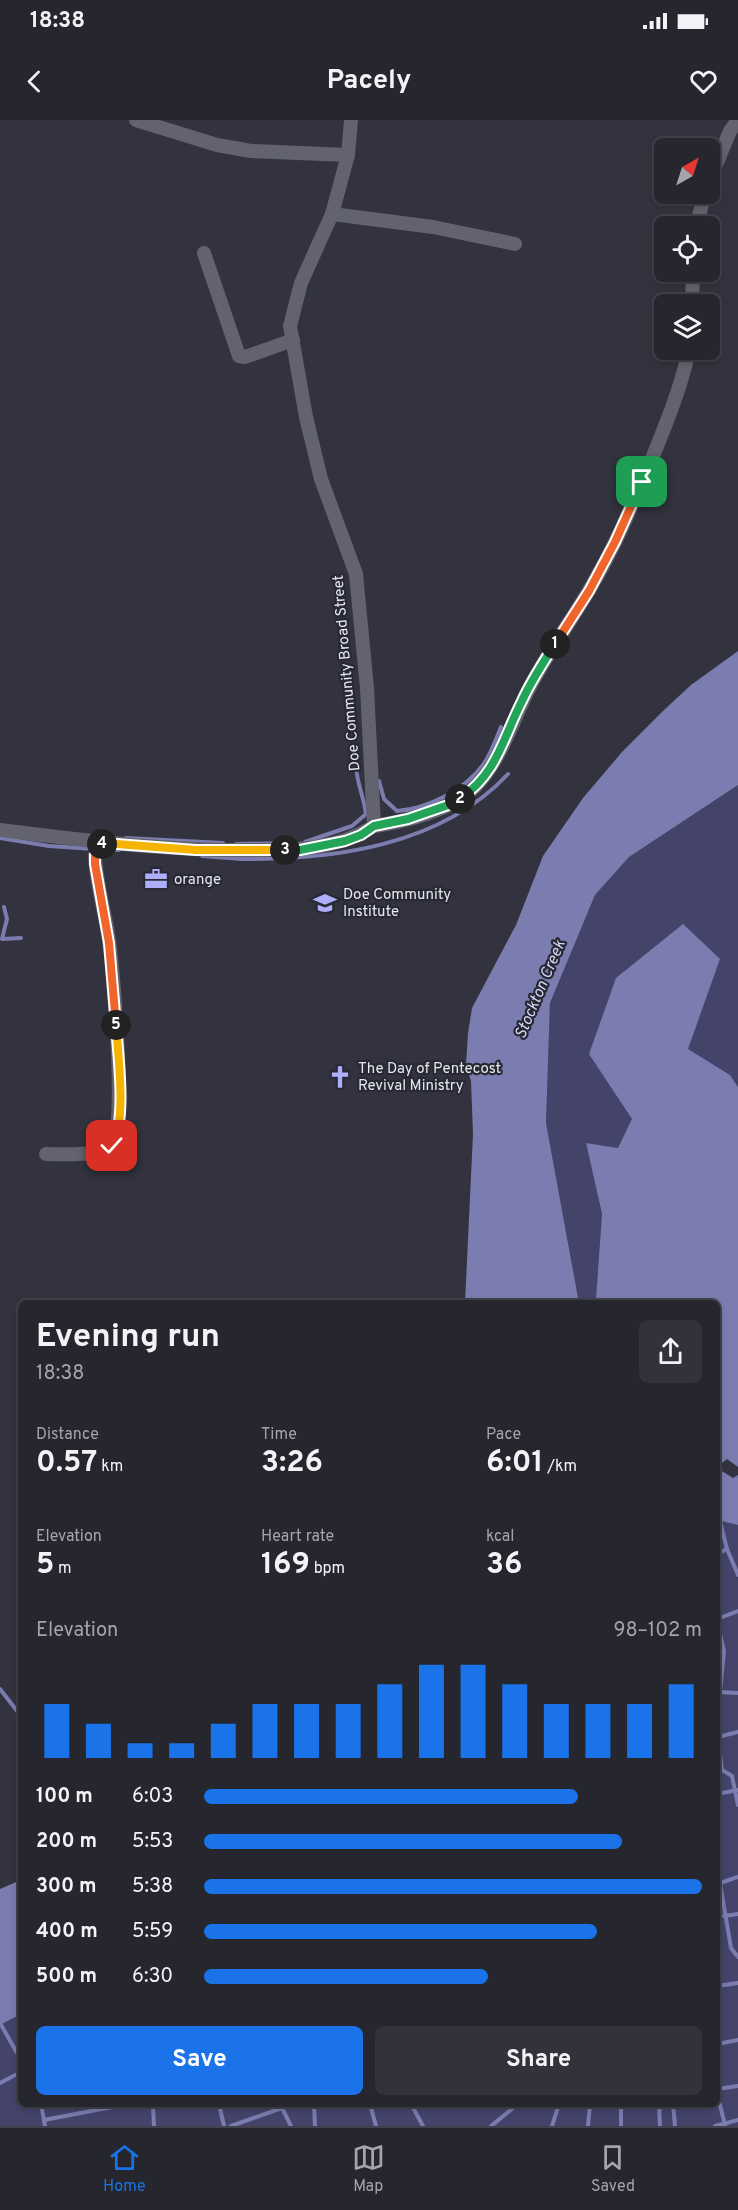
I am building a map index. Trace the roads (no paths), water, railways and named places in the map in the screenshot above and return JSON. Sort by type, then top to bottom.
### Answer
[{"type":"street","points":[[136,120],[217,145],[252,151],[348,155]]},
{"type":"street","name":"Doe Community Broad Street","points":[[351,120],[348,155],[332,214],[301,283],[290,326],[306,417],[321,479],[356,574],[367,688],[374,826]]},
{"type":"street","points":[[720,154],[730,130],[738,120]]},
{"type":"street","points":[[332,214],[433,227],[515,244]]},
{"type":"street","points":[[204,253],[239,356],[245,357],[293,340]]},
{"type":"street","points":[[0,830],[103,843],[196,850],[300,850],[345,841],[361,835],[374,826],[408,819],[454,803],[473,790],[494,764],[521,702],[542,664],[589,591],[615,542],[669,417],[683,380],[687,360]]},
{"type":"street","points":[[46,1154],[86,1154],[105,1150],[115,1141],[120,1109],[115,998],[109,943],[95,864],[95,855],[103,843]]},
{"type":"water","name":"Stockton Creek","points":[[738,651],[738,785],[629,857],[595,895],[550,1003],[546,1123],[578,1300],[465,1300],[473,1134],[471,1081],[466,1065],[472,1008],[516,925],[543,856],[583,798],[622,752],[691,685]]},
{"type":"water","points":[[683,924],[720,959],[688,1049],[730,1075],[738,1087],[738,1467],[727,1459],[720,1465],[720,1300],[599,1300],[596,1298],[602,1214],[586,1143],[618,1148],[632,1119],[589,1054],[616,978]]},
{"type":"water","points":[[720,1470],[733,1478],[738,1475],[738,1525],[720,1521]]},
{"type":"water","points":[[18,1881],[18,2016],[0,2025],[0,1889]]},
{"type":"waterway","points":[[379,781],[384,799],[397,811],[421,806],[445,797],[466,782],[483,765],[501,727]]},
{"type":"waterway","points":[[305,842],[352,826],[366,814],[356,767]]},
{"type":"waterway","points":[[240,859],[312,856],[348,852],[384,844],[418,833],[451,818],[481,798],[508,774]]},
{"type":"waterway","points":[[0,838],[49,846],[94,849]]},
{"type":"waterway","points":[[126,838],[223,843]]},
{"type":"waterway","points":[[236,844],[289,843]]},
{"type":"waterway","points":[[103,849],[119,850]]},
{"type":"waterway","points":[[202,856],[242,859]]},
{"type":"waterway","points":[[4,907],[7,919],[2,939],[21,938]]},
{"type":"waterway","points":[[720,1521],[727,1549],[738,1575]]},
{"type":"waterway","points":[[720,1552],[727,1549]]},
{"type":"waterway","points":[[720,1618],[738,1611]]},
{"type":"waterway","points":[[720,1634],[724,1651],[720,1692]]},
{"type":"waterway","points":[[0,1689],[18,1712]]},
{"type":"waterway","points":[[720,1692],[738,1693]]},
{"type":"waterway","points":[[720,1736],[738,1732]]},
{"type":"waterway","points":[[720,1754],[722,1770],[720,1770]]},
{"type":"waterway","points":[[722,1770],[732,1776],[738,1805]]},
{"type":"waterway","points":[[720,1793],[738,1790]]},
{"type":"waterway","points":[[720,1883],[738,1877]]},
{"type":"waterway","points":[[720,1883],[731,1948],[738,1957]]},
{"type":"waterway","points":[[724,1916],[738,1914]]},
{"type":"waterway","points":[[720,1986],[738,1983]]},
{"type":"waterway","points":[[0,2023],[18,2055]]},
{"type":"waterway","points":[[720,2043],[738,2040]]},
{"type":"waterway","points":[[0,2083],[18,2074]]},
{"type":"waterway","points":[[720,2089],[738,2086]]},
{"type":"waterway","points":[[720,2105],[725,2125]]},
{"type":"waterway","points":[[42,2107],[45,2126]]},
{"type":"waterway","points":[[44,2120],[112,2107]]},
{"type":"waterway","points":[[153,2107],[154,2126]]},
{"type":"waterway","points":[[220,2107],[224,2126]]},
{"type":"waterway","points":[[282,2107],[291,2126]]},
{"type":"waterway","points":[[314,2107],[315,2126]]},
{"type":"waterway","points":[[371,2107],[376,2126]]},
{"type":"waterway","points":[[413,2107],[423,2126]]},
{"type":"waterway","points":[[491,2126],[514,2107]]},
{"type":"waterway","points":[[552,2126],[558,2107]]},
{"type":"waterway","points":[[588,2126],[590,2107]]},
{"type":"waterway","points":[[621,2107],[621,2126]]},
{"type":"waterway","points":[[659,2107],[660,2126]]},
{"type":"waterway","points":[[673,2107],[675,2126]]},
{"type":"waterway","points":[[231,2126],[282,2108]]},
{"type":"waterway","points":[[715,2126],[738,2120]]},
{"type":"place","name":"orange","points":[[156,879]]},
{"type":"place","name":"Doe Community Institute","points":[[325,903]]},
{"type":"place","name":"The Day of Pentecost Revival Ministry","points":[[340,1077]]}]
